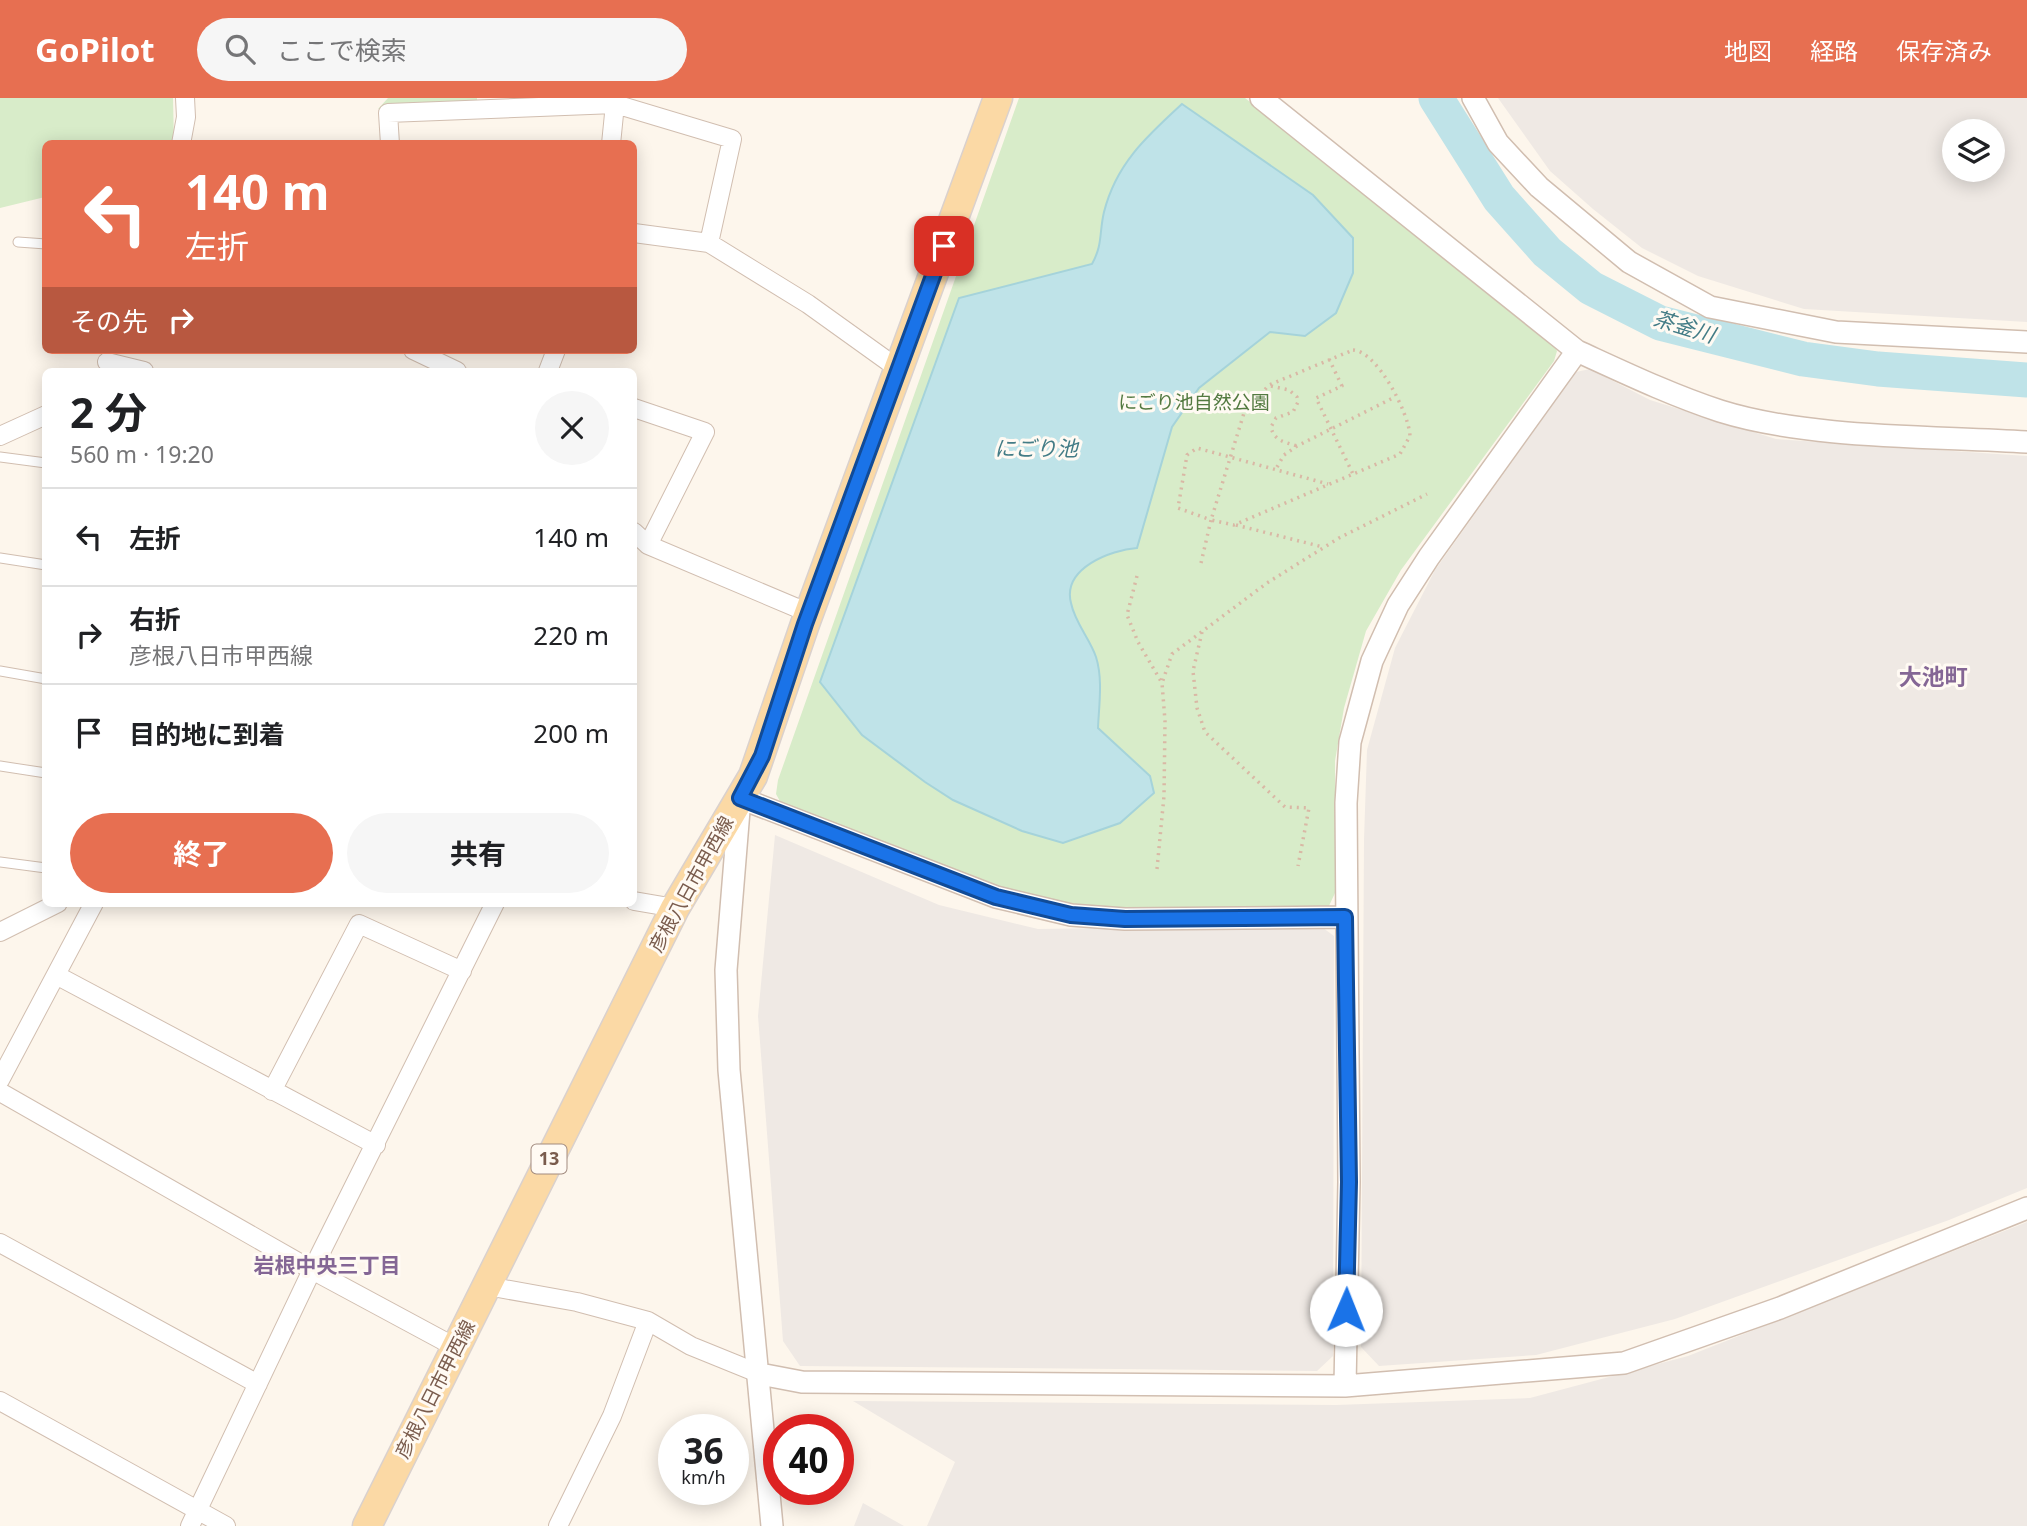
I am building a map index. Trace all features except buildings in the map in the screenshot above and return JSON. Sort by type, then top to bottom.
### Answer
[{"type":"main road","name":"彦根八日市甲西線","points":[[366,1526],[675,908],[762,756],[809,613],[998,98]]},
{"type":"street","points":[[182,140],[186,117],[185,98]]},
{"type":"street","points":[[1261,98],[1577,351],[1721,411],[1808,428],[2027,442]]},
{"type":"street","points":[[1473,98],[1498,143],[1539,187],[1629,262],[1710,307],[1836,332],[2027,341]]},
{"type":"street","points":[[390,140],[388,113],[615,104],[732,139],[709,243]]},
{"type":"street","points":[[611,140],[615,104]]},
{"type":"street","points":[[637,233],[709,243],[808,304],[900,370]]},
{"type":"street","points":[[1345,1386],[1349,1182],[1345,917],[1350,742],[1373,661],[1398,605],[1429,557],[1577,351]]},
{"type":"street","points":[[421,354],[451,368]]},
{"type":"street","points":[[106,361],[133,368]]},
{"type":"street","points":[[637,409],[705,432],[648,545]]},
{"type":"street","points":[[0,436],[42,417]]},
{"type":"street","points":[[637,535],[648,545],[809,613]]},
{"type":"street","points":[[772,1526],[760,1374],[729,1070],[726,971],[740,798],[996,897],[1071,915],[1125,919],[1345,917]]},
{"type":"street","points":[[637,902],[675,908]]},
{"type":"street","points":[[0,932],[50,907]]},
{"type":"street","points":[[0,1080],[92,907]]},
{"type":"street","points":[[194,1519],[312,1270],[493,907]]},
{"type":"street","points":[[272,1091],[359,924],[462,971]]},
{"type":"street","points":[[56,975],[376,1145]]},
{"type":"street","points":[[0,1092],[312,1270],[456,1347]]},
{"type":"street","points":[[487,1286],[577,1302],[649,1321],[691,1346],[760,1374],[802,1382],[1345,1386],[1624,1363],[1780,1308],[2027,1208]]},
{"type":"street","points":[[0,1243],[258,1384]]},
{"type":"street","points":[[558,1526],[612,1416],[649,1321]]},
{"type":"street","points":[[1,1405],[194,1519],[226,1526]]},
{"type":"lane","points":[[18,243],[42,244]]},
{"type":"lane","points":[[0,457],[42,462]]},
{"type":"lane","points":[[0,558],[42,564]]},
{"type":"lane","points":[[0,671],[42,678]]},
{"type":"lane","points":[[0,766],[42,772]]},
{"type":"lane","points":[[0,862],[42,867]]},
{"type":"path","points":[[1201,563],[1211,520],[1244,413],[1269,385],[1329,359],[1360,351],[1375,362],[1410,427],[1406,445],[1391,460],[1234,525]]},
{"type":"path","points":[[1329,359],[1342,386],[1316,398],[1354,476]]},
{"type":"path","points":[[1269,385],[1289,390],[1297,397],[1298,402],[1293,412],[1276,418],[1271,427],[1274,437],[1297,446]]},
{"type":"path","points":[[1277,467],[1284,455],[1297,446],[1395,397]]},
{"type":"path","points":[[1325,547],[1211,520],[1178,508],[1187,455],[1197,447],[1277,467],[1330,485]]},
{"type":"path","points":[[1162,682],[1172,654],[1267,583],[1325,547],[1427,494]]},
{"type":"path","points":[[1137,576],[1127,615],[1138,642],[1162,682],[1166,721],[1164,796],[1157,869]]},
{"type":"path","points":[[1202,630],[1193,671],[1197,708],[1205,732],[1285,807],[1309,808],[1298,866]]},
{"type":"shaded area","points":[[1498,98],[2027,98],[2027,322],[1804,309],[1698,276],[1642,248],[1550,171]]},
{"type":"shaded area","points":[[1590,369],[1650,400],[1776,439],[2027,456],[2027,1188],[1949,1220],[1675,1319],[1536,1355],[1379,1366],[1361,1347],[1367,750],[1395,648],[1435,570],[1576,372]]},
{"type":"shaded area","points":[[775,835],[939,905],[1038,929],[1319,925],[1334,936],[1333,1356],[1317,1371],[800,1366],[783,1341],[758,1016]]},
{"type":"shaded area","points":[[2027,1222],[2027,1526],[927,1526],[955,1462],[853,1401],[1336,1405],[1530,1398],[1688,1356]]},
{"type":"shaded area","points":[[863,1503],[904,1526],[854,1526]]},
{"type":"green space","points":[[0,98],[173,98],[174,140],[42,140],[42,198],[0,208]]},
{"type":"green space","points":[[388,98],[477,98],[477,102],[378,109]]},
{"type":"green space","name":"にごり池自然公園","points":[[1019,98],[1245,98],[1551,340],[1557,351],[1554,361],[1401,570],[1366,631],[1344,708],[1335,761],[1335,893],[1328,908],[1129,908],[1051,901],[1012,893],[782,805],[776,794],[778,780]]},
{"type":"water","name":"にごり池","points":[[1182,104],[1313,195],[1353,238],[1353,273],[1336,313],[1305,336],[1270,332],[1199,388],[1172,427],[1137,548],[1102,557],[1081,571],[1074,580],[1070,591],[1071,603],[1098,665],[1098,728],[1150,776],[1154,793],[1120,823],[1063,843],[1022,831],[953,800],[925,782],[862,735],[820,682],[959,298],[1092,264],[1109,195],[1124,165],[1156,128]]},
{"type":"waterway","name":"茶釜川","points":[[1436,98],[1499,198],[1547,252],[1591,288],[1660,323],[1803,359],[1878,369],[2027,380]]},
{"type":"district","name":"大池町","points":[[1933,677]]},
{"type":"district","name":"岩根中央三丁目","points":[[327,1266]]},
{"type":"route","points":[[944,246],[805,624],[762,756],[740,798],[862,848],[996,897],[1071,915],[1125,919],[1345,917],[1349,1182],[1346,1310]]}]
